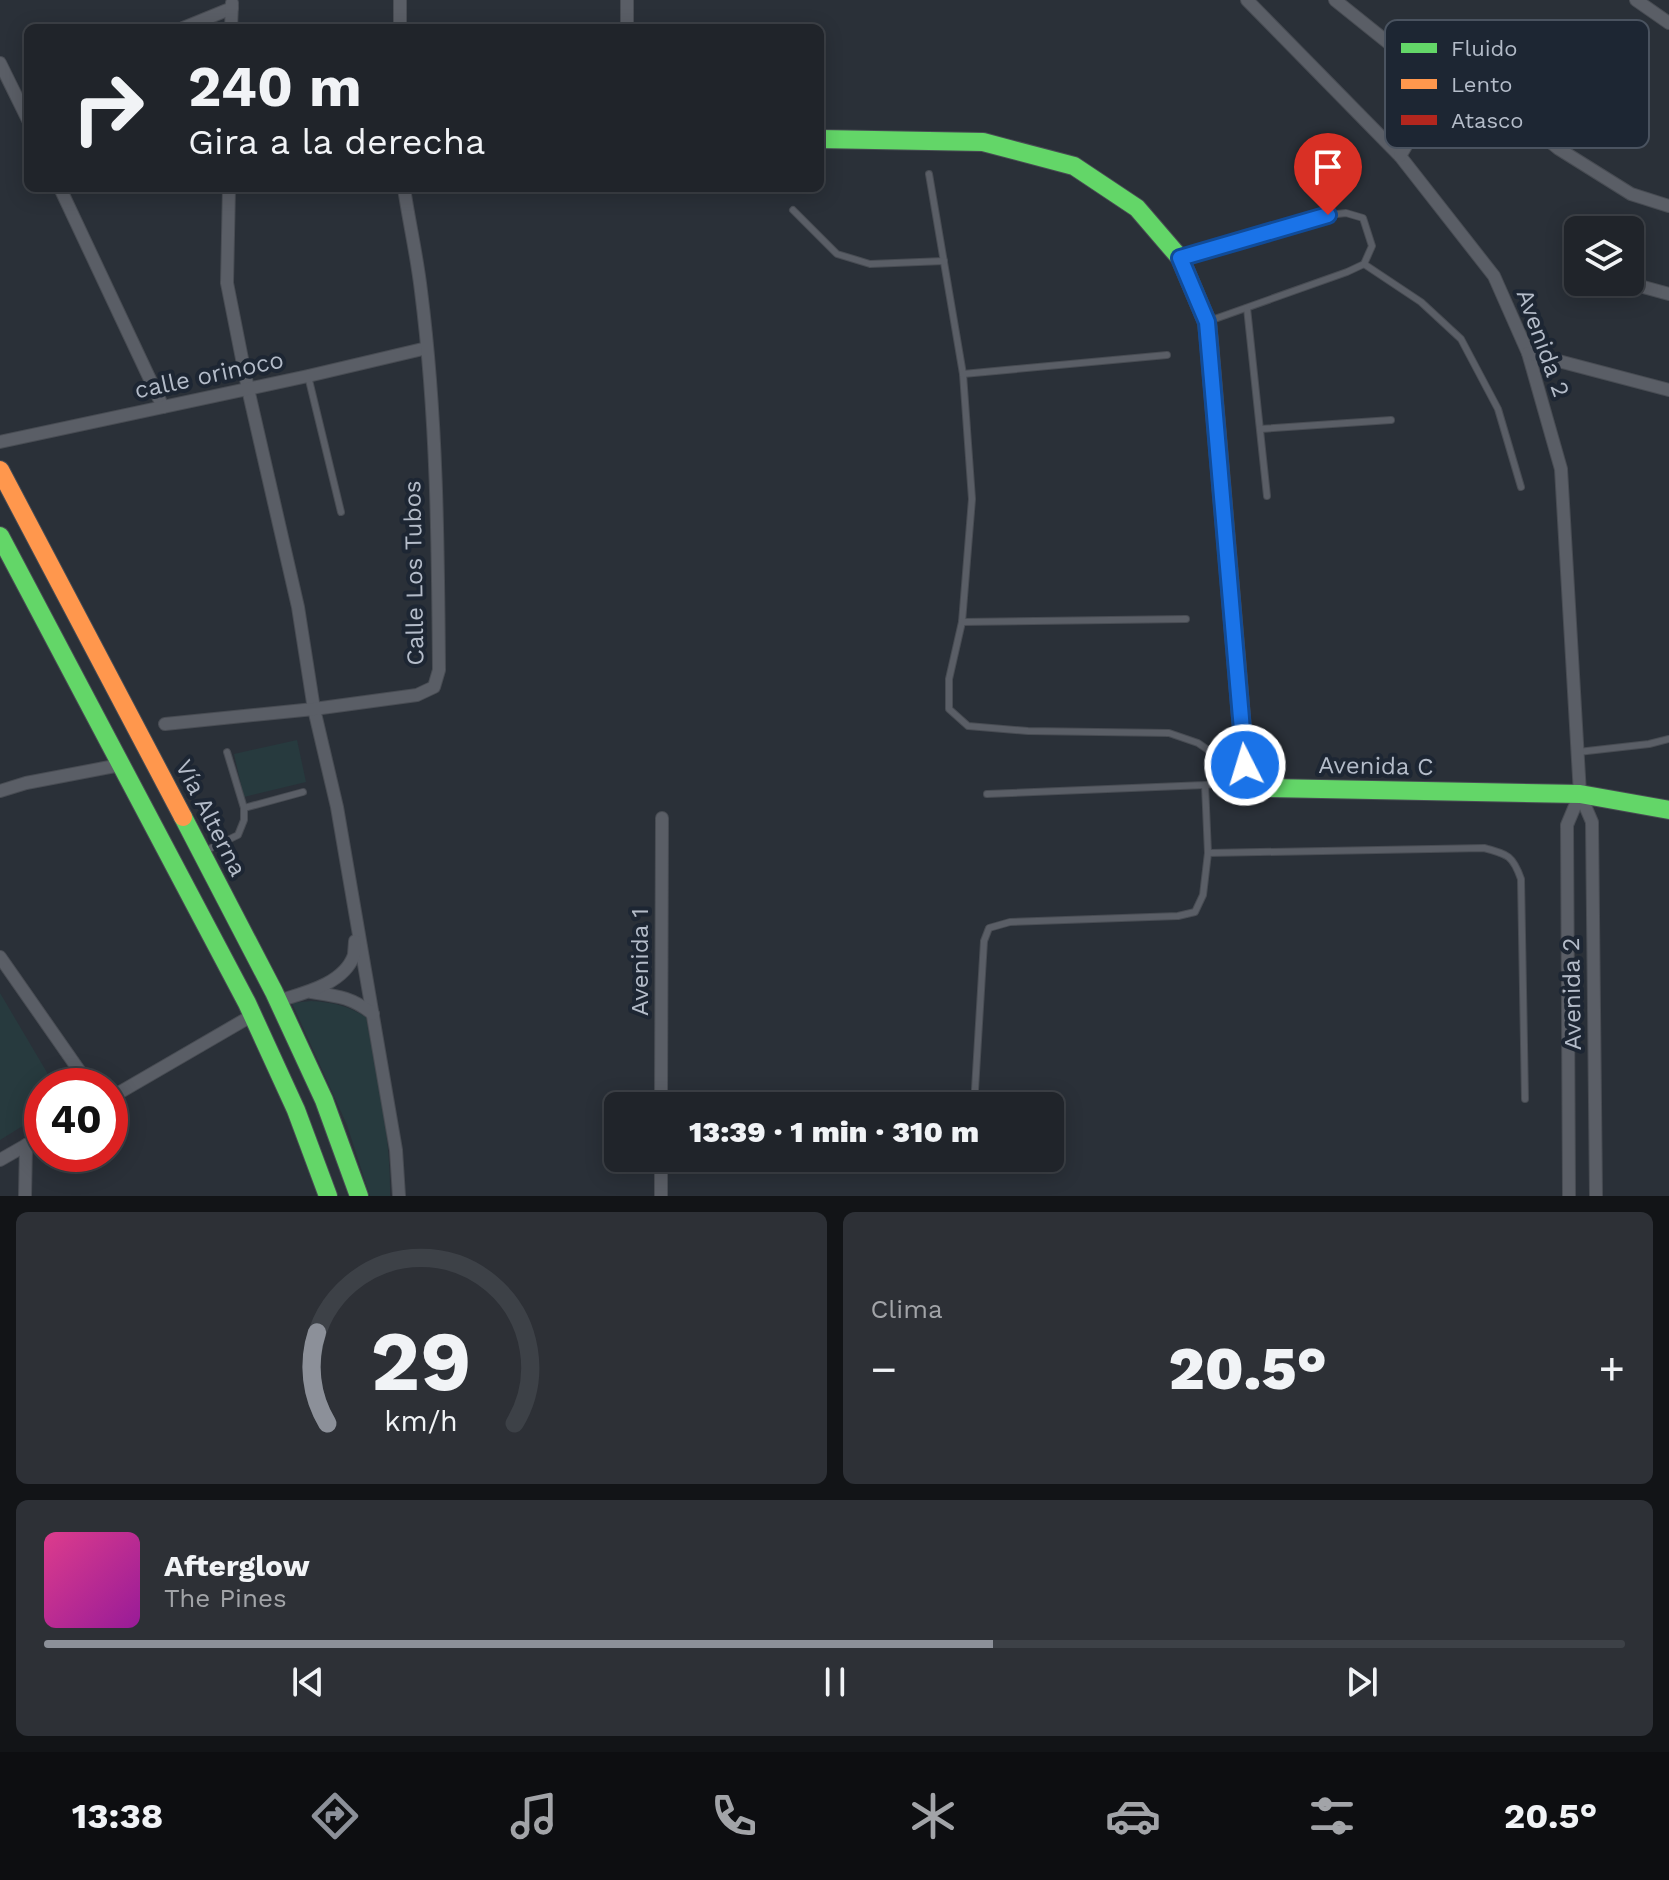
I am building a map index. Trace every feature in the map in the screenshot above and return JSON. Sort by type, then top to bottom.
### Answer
[{"type":"main road","points":[[824,139],[983,142],[1074,166],[1137,208],[1180,258],[1207,322],[1247,773]]},
{"type":"main road","name":"Vía Alterna","points":[[0,470],[278,1001],[324,1100],[359,1196]]},
{"type":"main road","points":[[0,536],[253,1015],[296,1110],[328,1196]]},
{"type":"main road","name":"Avenida C","points":[[1247,773],[1266,788],[1580,794],[1669,810]]},
{"type":"street","points":[[400,0],[400,24]]},
{"type":"street","points":[[627,0],[627,24]]},
{"type":"street","name":"Avenida 2","points":[[1247,0],[1385,141]]},
{"type":"street","points":[[1335,0],[1385,40]]},
{"type":"street","points":[[1636,0],[1669,23]]},
{"type":"street","points":[[191,24],[232,4],[231,24]]},
{"type":"street","points":[[0,63],[22,92]]},
{"type":"street","name":"Avenida 2","points":[[1392,148],[1494,276],[1528,353],[1561,469],[1580,794],[1592,822],[1596,1196]]},
{"type":"street","points":[[1400,156],[1405,148]]},
{"type":"street","points":[[1558,148],[1631,194],[1669,206]]},
{"type":"street","points":[[62,192],[163,407]]},
{"type":"street","points":[[229,192],[227,283],[298,607],[314,709],[337,807],[396,1150],[399,1196]]},
{"type":"street","name":"Calle Los Tubos","points":[[165,724],[417,695],[434,687],[439,670],[438,508],[421,288],[405,192]]},
{"type":"street","points":[[1644,287],[1669,294]]},
{"type":"street","name":"calle orinoco","points":[[0,442],[427,348]]},
{"type":"street","points":[[1528,353],[1669,390]]},
{"type":"street","points":[[0,791],[120,765]]},
{"type":"street","name":"Avenida 2","points":[[1569,1196],[1567,825],[1580,794]]},
{"type":"street","name":"Avenida 1","points":[[661,1092],[662,818]]},
{"type":"street","points":[[278,1001],[326,984],[343,972],[354,954],[356,918]]},
{"type":"street","points":[[0,957],[77,1068]]},
{"type":"street","points":[[308,992],[358,1002],[373,1014]]},
{"type":"street","points":[[128,1088],[253,1015]]},
{"type":"street","points":[[0,1160],[24,1146]]},
{"type":"street","points":[[25,1172],[25,1196]]},
{"type":"street","points":[[661,1172],[661,1196]]},
{"type":"lane","points":[[929,174],[963,374],[972,499],[962,622],[949,679],[949,709],[968,726],[1028,731],[1169,733],[1198,743],[1247,773]]},
{"type":"lane","points":[[793,210],[837,254],[870,264],[944,261]]},
{"type":"lane","points":[[1180,258],[1328,215],[1346,213],[1363,218],[1372,246],[1364,264],[1207,322]]},
{"type":"lane","points":[[1364,264],[1421,302],[1461,339],[1498,409],[1521,487]]},
{"type":"lane","points":[[1247,308],[1267,496]]},
{"type":"lane","points":[[963,374],[1167,355]]},
{"type":"lane","points":[[308,376],[341,512]]},
{"type":"lane","points":[[1260,429],[1391,420]]},
{"type":"lane","points":[[962,622],[1186,619]]},
{"type":"lane","points":[[1578,752],[1669,739]]},
{"type":"lane","points":[[202,853],[238,835],[244,820],[244,808],[227,752]]},
{"type":"lane","name":"Avenida C","points":[[987,794],[1205,785],[1247,773]]},
{"type":"lane","points":[[975,1092],[984,941],[989,928],[1010,922],[1178,916],[1195,912],[1203,895],[1208,853],[1205,785]]},
{"type":"lane","points":[[244,808],[303,792]]},
{"type":"lane","points":[[1208,853],[1484,848],[1502,852],[1515,861],[1521,879],[1525,1099]]},
{"type":"green space","points":[[297,740],[306,782],[244,797],[234,754]]},
{"type":"green space","points":[[0,993],[44,1068],[24,1068],[24,1125],[0,1140]]},
{"type":"green space","points":[[311,1001],[340,1005],[366,1017],[386,1128],[390,1196],[370,1196],[347,1125],[292,1003]]},
{"type":"traffic: fast","points":[[824,139],[983,142],[1074,166],[1137,208],[1180,258],[1207,322],[1209,342]]},
{"type":"traffic: fast","points":[[0,536],[247,1003],[296,1110],[328,1196]]},
{"type":"traffic: fast","points":[[1236,657],[1248,780],[1266,788],[1580,794],[1669,810]]},
{"type":"traffic: fast","points":[[183,817],[274,992],[324,1100],[359,1196]]},
{"type":"traffic: slow","points":[[0,470],[183,817]]},
{"type":"traffic: jam","points":[[1209,342],[1236,657]]},
{"type":"route","points":[[1245,765],[1207,322],[1180,258],[1328,215]]}]
